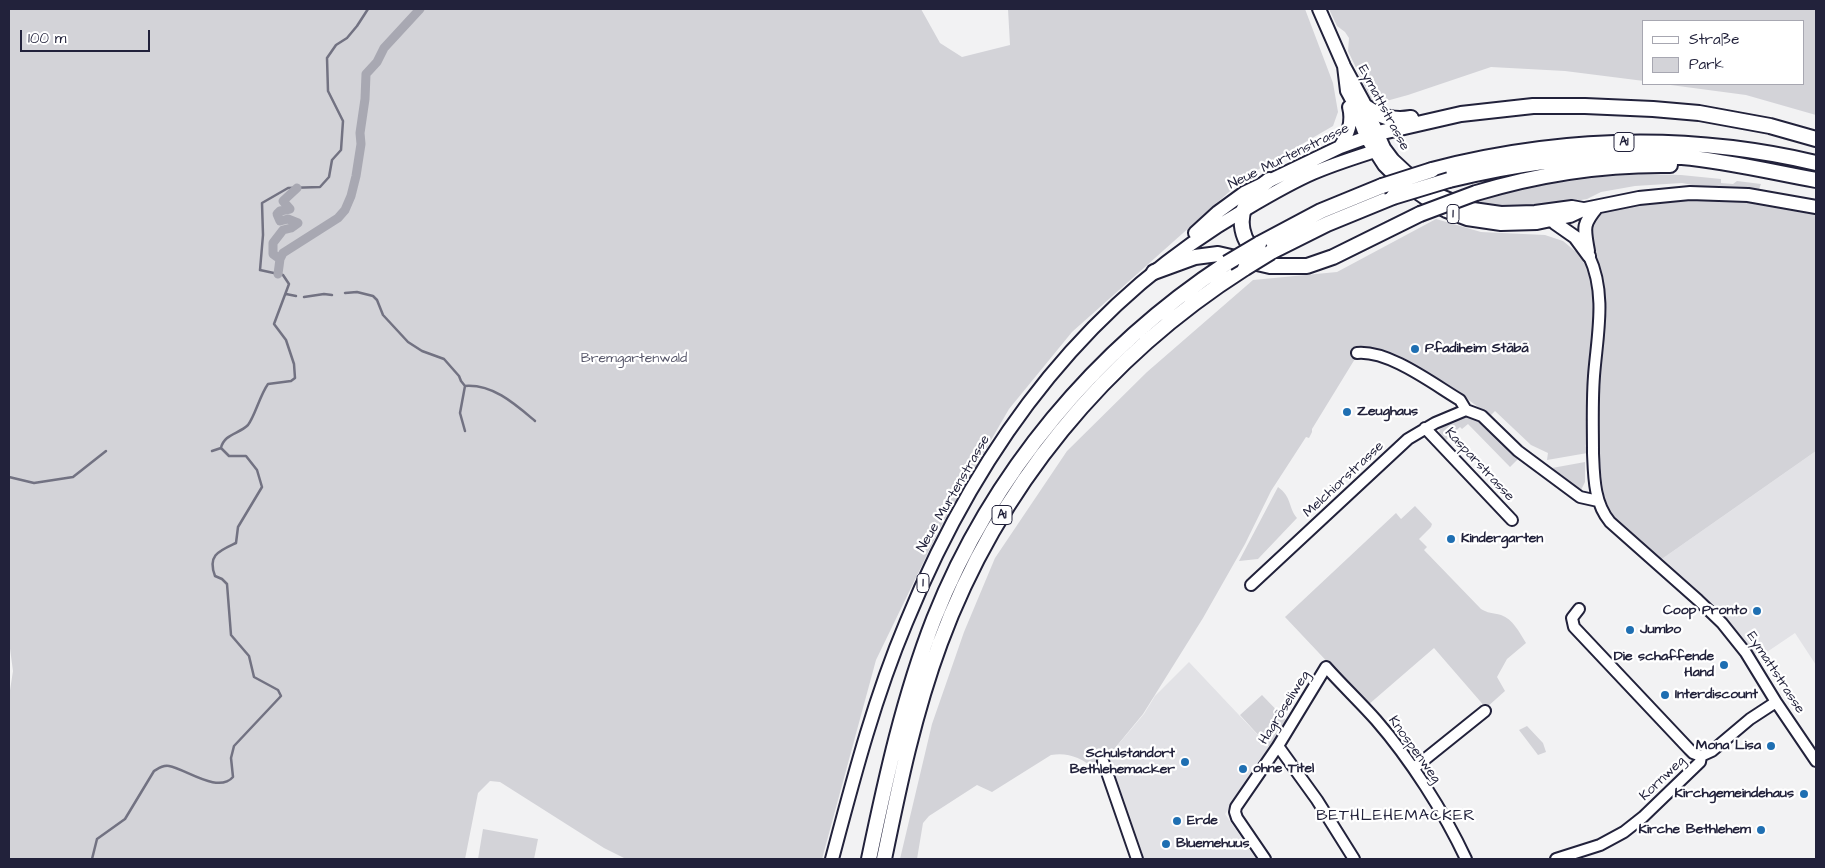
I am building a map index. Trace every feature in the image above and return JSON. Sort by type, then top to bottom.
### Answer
[{"type":"highway","points":[[1372,135],[1433,121],[1446,116],[1533,106],[1652,108],[1699,113],[1746,121],[1816,139]]},
{"type":"highway","points":[[1366,107],[1388,119],[1400,120],[1433,114],[1446,116]]},
{"type":"highway","name":"A1","points":[[870,859],[894,749],[919,662],[953,576],[984,518],[1010,476],[1065,405],[1096,371],[1152,318],[1189,290],[1227,263],[1321,211],[1382,186],[1432,170],[1521,151],[1566,145],[1620,142],[1711,145],[1771,153],[1816,163]]},
{"type":"highway","name":"A1","points":[[884,859],[907,753],[932,666],[965,582],[1000,517],[1046,449],[1105,381],[1172,319],[1209,292],[1271,252],[1327,224],[1393,197],[1449,180],[1493,170],[1538,162],[1619,156],[1683,158],[1734,164],[1816,180]]},
{"type":"highway","points":[[1154,272],[1195,257],[1218,254],[1270,266],[1307,266],[1326,260],[1420,214],[1501,185],[1547,175],[1620,166],[1684,166],[1778,173]]},
{"type":"highway","points":[[1269,180],[1253,194],[1243,210],[1241,220],[1242,232],[1252,250],[1262,256],[1294,267]]},
{"type":"main road","name":"Eymattstrasse","points":[[1319,9],[1344,66],[1366,107],[1372,135]]},
{"type":"main road","name":"Eymattstrasse","points":[[1340,147],[1352,117],[1347,101],[1344,66]]},
{"type":"main road","name":"Eymattstrasse","points":[[1347,91],[1379,149],[1407,173],[1441,196],[1462,206],[1479,210],[1501,213],[1553,215]]},
{"type":"main road","name":"Neue Murtenstrasse","points":[[832,859],[888,668],[922,584],[961,508],[1026,405],[1050,375],[1092,329],[1231,201],[1269,180],[1340,147],[1372,135]]},
{"type":"main road","name":"Neue Murtenstrasse","points":[[1174,255],[1243,210],[1280,189],[1344,160],[1379,149]]},
{"type":"main road","name":"1","points":[[1553,215],[1572,207],[1591,208],[1654,196],[1690,193],[1748,195],[1816,207]]},
{"type":"main road","points":[[1589,256],[1585,225],[1591,208]]},
{"type":"main road","points":[[1553,215],[1556,225],[1575,236],[1589,256]]},
{"type":"street","name":"Eymattstrasse","points":[[1589,256],[1596,273],[1599,298],[1593,411],[1593,466],[1598,501],[1603,513],[1610,522],[1722,623],[1746,653],[1776,702],[1812,746],[1816,761]]},
{"type":"street","points":[[1357,353],[1374,353],[1392,360],[1460,400],[1466,410],[1482,416],[1518,451],[1580,497],[1598,501]]},
{"type":"street","name":"Melchiorstrasse","points":[[1251,585],[1399,447],[1425,428],[1466,410]]},
{"type":"street","name":"Kasparstrasse","points":[[1425,428],[1512,520]]},
{"type":"street","points":[[1579,609],[1572,618],[1574,627],[1689,749],[1695,755],[1701,756]]},
{"type":"street","name":"Hagröseliweg","points":[[1265,859],[1237,818],[1235,812],[1238,802],[1278,746],[1326,667]]},
{"type":"street","name":"Knospenweg","points":[[1326,667],[1376,720],[1414,768],[1466,859]]},
{"type":"street","name":"Kornweg","points":[[1556,859],[1606,842],[1629,828],[1700,762],[1701,756],[1712,751],[1750,719],[1776,702]]},
{"type":"street","points":[[1414,768],[1485,711]]},
{"type":"street","points":[[1278,746],[1313,794],[1354,859]]},
{"type":"street","points":[[1103,761],[1137,859]]},
{"type":"shaded area","points":[[1816,451],[1816,665],[1795,633],[1764,654],[1758,655],[1751,652],[1659,561]]},
{"type":"shaded area","name":"Schulstandort Bethlehemacker","points":[[1189,662],[1271,749],[1225,814],[1256,859],[1140,859],[1106,759],[1144,714],[1155,696]]},
{"type":"green space","name":"Bremgartenwald","points":[[9,9],[921,9],[940,43],[962,57],[1010,45],[1008,9],[1305,9],[1333,83],[1338,112],[1333,126],[1247,176],[1072,332],[1009,409],[940,528],[876,660],[822,859],[626,859],[604,848],[500,782],[490,781],[478,793],[465,859],[9,859],[9,697],[13,671],[9,641]]},
{"type":"green space","points":[[1329,9],[1816,9],[1816,115],[1746,95],[1671,85],[1805,85],[1805,20],[1642,20],[1642,81],[1565,71],[1491,67],[1379,103],[1371,99],[1348,51],[1349,38],[1337,26]]},
{"type":"green space","points":[[1642,174],[1721,179],[1721,183],[1733,184],[1737,181],[1761,184],[1758,192],[1713,189],[1682,183],[1635,186],[1601,192],[1587,199],[1551,205],[1520,207],[1490,207],[1468,201],[1508,189],[1601,177]]},
{"type":"green space","points":[[1692,199],[1740,201],[1816,214],[1816,451],[1659,561],[1619,524],[1613,515],[1604,495],[1599,451],[1547,460],[1548,453],[1531,445],[1495,411],[1490,416],[1466,398],[1406,363],[1378,350],[1361,349],[1312,429],[1309,438],[1306,437],[1271,491],[1245,544],[1203,618],[1143,714],[1106,759],[1094,768],[1074,757],[1063,754],[1051,755],[992,792],[977,785],[929,816],[923,823],[917,859],[900,859],[932,724],[964,632],[995,558],[1067,451],[1147,372],[1253,280],[1337,272],[1436,219],[1481,232],[1545,235],[1563,241],[1575,251],[1593,247],[1589,232],[1590,225],[1594,218],[1601,214],[1641,205]]},
{"type":"green space","points":[[1469,415],[1476,417],[1519,458],[1510,467],[1468,424],[1462,429],[1460,427],[1444,442],[1441,439],[1439,435],[1440,429],[1456,419]]},
{"type":"green space","points":[[1585,462],[1585,482],[1581,490],[1551,470],[1552,468]]},
{"type":"green space","points":[[1278,487],[1288,498],[1297,518],[1258,559],[1239,561]]},
{"type":"green space","points":[[1415,506],[1432,524],[1419,539],[1427,547],[1424,550],[1481,609],[1501,615],[1509,620],[1526,643],[1507,659],[1497,677],[1505,691],[1486,708],[1434,648],[1368,705],[1285,617],[1396,513],[1401,519]]},
{"type":"green space","points":[[1262,695],[1288,722],[1271,749],[1240,715]]},
{"type":"green space","points":[[1527,726],[1543,743],[1546,752],[1538,755],[1519,730]]},
{"type":"green space","points":[[483,829],[538,839],[534,859],[478,859]]},
{"type":"waterway","points":[[92,859],[97,839],[125,819],[154,771],[163,766],[169,766],[202,779],[219,783],[227,782],[233,777],[231,758],[234,746],[281,696],[278,690],[254,677],[249,656],[231,635],[227,584],[215,576],[213,569],[216,555],[236,543],[238,527],[262,487],[257,470],[246,456],[229,456],[221,448],[228,437],[248,425],[268,384],[291,381],[295,378],[294,364],[286,340],[274,324],[289,284],[283,275],[260,270],[263,235],[262,203],[288,188],[320,187],[329,177],[332,160],[341,150],[343,121],[328,91],[327,58],[336,45],[347,38],[368,9]]},
{"type":"waterway","points":[[278,274],[280,259],[283,253],[338,218],[345,210],[356,176],[361,144],[360,133],[365,99],[366,74],[377,62],[384,48],[420,9]]},
{"type":"waterway","points":[[280,259],[273,254],[273,243],[283,230],[291,228],[298,223],[288,219],[280,221],[277,214],[280,211],[290,209],[283,201],[297,188]]},
{"type":"waterway","points":[[345,293],[357,292],[373,296],[377,300],[383,315],[408,342],[422,351],[444,359],[459,376],[465,386],[460,413],[465,431]]},
{"type":"waterway","points":[[286,294],[296,296]]},
{"type":"waterway","points":[[304,297],[324,294],[332,295]]},
{"type":"waterway","points":[[465,386],[485,388],[503,396],[535,421]]},
{"type":"waterway","points":[[212,451],[221,448]]},
{"type":"waterway","points":[[9,477],[34,483],[73,477],[106,451]]},
{"type":"place","name":"Pfadiheim Stäbä","points":[[1415,349]]},
{"type":"place","name":"Zeughaus","points":[[1347,412]]},
{"type":"place","name":"Kindergarten","points":[[1451,539]]},
{"type":"place","name":"Coop Pronto","points":[[1757,611]]},
{"type":"place","name":"Jumbo","points":[[1630,630]]},
{"type":"place","name":"Die schaffende Hand","points":[[1724,665]]},
{"type":"place","name":"Interdiscount","points":[[1665,695]]},
{"type":"place","name":"Mona Lisa","points":[[1771,746]]},
{"type":"place","name":"Schulstandort Bethlehemacker","points":[[1185,762]]},
{"type":"place","name":"ohne Titel","points":[[1243,769]]},
{"type":"place","name":"Kirchgemeindehaus","points":[[1804,794]]},
{"type":"place","name":"Erde","points":[[1177,821]]},
{"type":"place","name":"Kirche Bethlehem","points":[[1761,830]]},
{"type":"place","name":"Bluemehuus","points":[[1166,844]]},
{"type":"district","name":"BETHLEHEMACKER","points":[[1396,817]]}]
